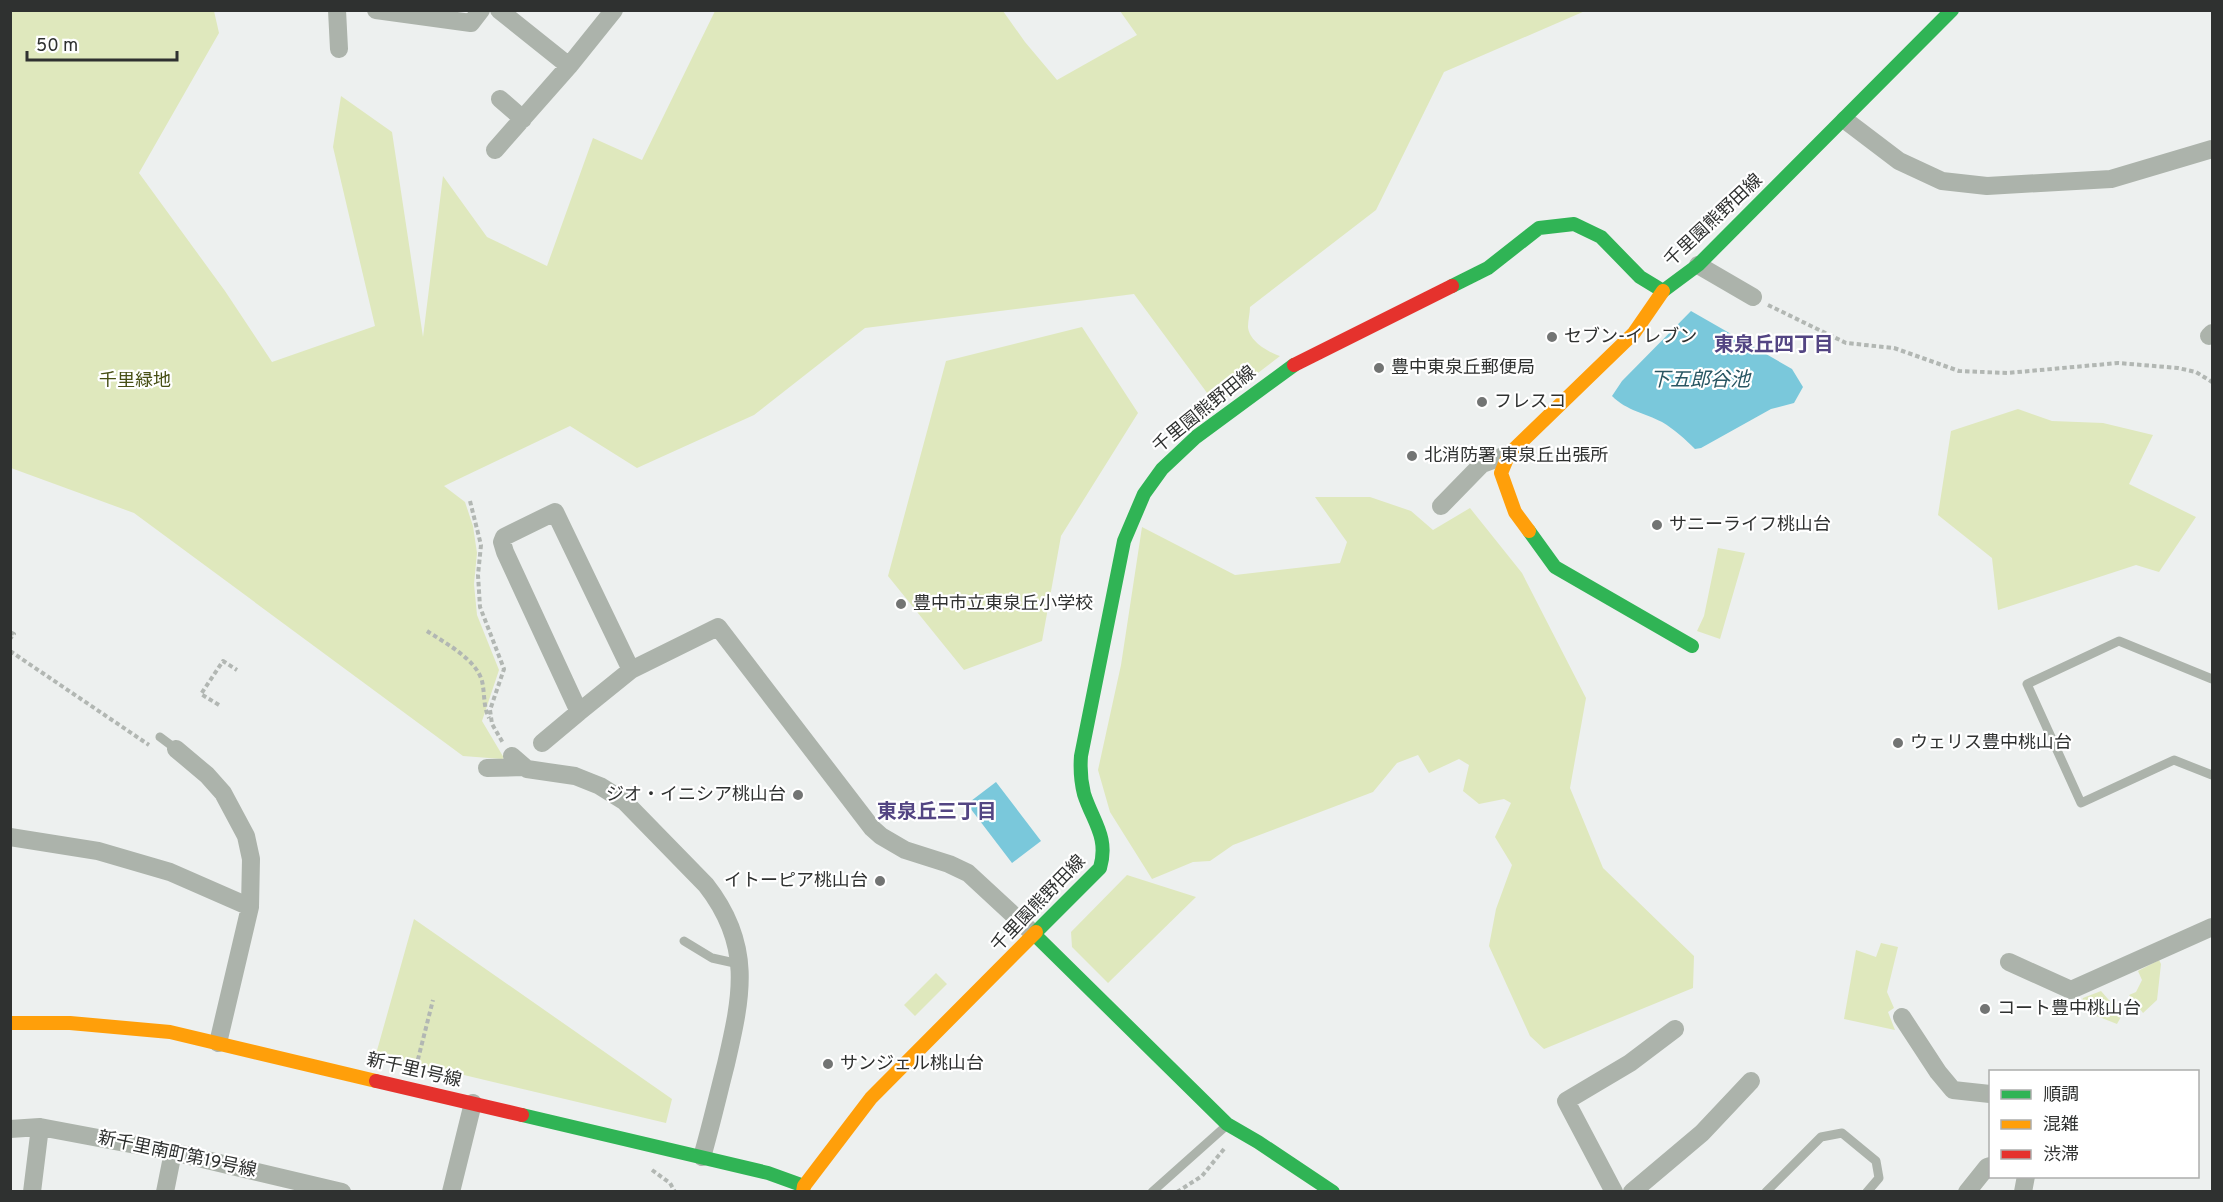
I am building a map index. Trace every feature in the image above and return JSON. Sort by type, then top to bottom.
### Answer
[{"type":"street","points":[[337,10],[339,50]]},
{"type":"street","points":[[376,10],[471,23],[481,10]]},
{"type":"street","points":[[500,10],[569,66]]},
{"type":"street","points":[[495,150],[569,66],[614,10]]},
{"type":"street","name":"千里園熊野田線","points":[[804,1189],[871,1098],[1100,868],[1106,849],[1103,836],[1084,794],[1080,766],[1082,741],[1124,541],[1144,494],[1173,456],[1288,368],[1488,268],[1539,228],[1574,224],[1601,237],[1640,277],[1663,291],[1698,265],[1845,120],[1952,10]]},
{"type":"street","points":[[500,99],[523,119]]},
{"type":"street","points":[[1845,120],[1899,161],[1942,182],[1987,186],[2110,179],[2212,149]]},
{"type":"street","points":[[1698,265],[1753,297]]},
{"type":"street","points":[[1663,291],[1634,333],[1509,454],[1501,472],[1515,512],[1555,567],[1692,646]]},
{"type":"street","points":[[1441,506],[1482,464],[1509,454]]},
{"type":"street","points":[[579,712],[505,552],[494,543],[555,512],[630,670]]},
{"type":"street","points":[[543,742],[630,670],[718,627],[872,828],[887,840],[917,856],[950,864],[968,873],[988,889],[1232,1128],[1258,1142],[1333,1191]]},
{"type":"street","points":[[176,749],[213,780],[238,818],[246,836],[251,859],[250,907],[218,1043]]},
{"type":"street","points":[[487,768],[520,760],[588,781],[612,794],[634,811],[688,864],[717,899],[734,935],[741,982],[739,1005],[702,1157]]},
{"type":"street","points":[[10,837],[98,851],[170,873],[250,907]]},
{"type":"street","points":[[2009,962],[2071,990],[2212,927]]},
{"type":"street","points":[[1902,1017],[1938,1072],[1953,1090],[1989,1094]]},
{"type":"street","name":"新千里1号線","points":[[10,1023],[46,1021],[170,1032],[768,1173],[804,1189]]},
{"type":"street","points":[[1614,1191],[1566,1101],[1630,1064],[1675,1029]]},
{"type":"street","points":[[1632,1191],[1702,1133],[1751,1081]]},
{"type":"street","points":[[451,1191],[473,1103]]},
{"type":"street","points":[[32,1191],[40,1127]]},
{"type":"street","name":"新千里南町第19号線","points":[[10,1129],[40,1127],[173,1152],[310,1188],[342,1191]]},
{"type":"street","points":[[165,1191],[173,1152]]},
{"type":"street","points":[[1967,1191],[1989,1166]]},
{"type":"lane","points":[[2212,679],[2119,641],[2026,684],[2081,802],[2174,760],[2212,776]]},
{"type":"lane","points":[[160,737],[176,749]]},
{"type":"lane","points":[[684,941],[712,958],[739,964]]},
{"type":"lane","points":[[1152,1191],[1232,1128]]},
{"type":"lane","points":[[1766,1191],[1821,1137],[1842,1133],[1876,1161],[1879,1178],[1867,1191]]},
{"type":"path","points":[[1753,297],[1846,343],[1894,348],[1959,371],[2007,373],[2118,363],[2178,368],[2196,372],[2212,382]]},
{"type":"path","points":[[470,501],[481,545],[478,575],[482,615],[504,669],[490,710],[492,724]]},
{"type":"path","points":[[427,631],[473,664],[482,682],[484,709],[502,742],[520,760]]},
{"type":"path","points":[[10,632],[14,634],[10,639]]},
{"type":"path","points":[[10,651],[156,751]]},
{"type":"path","points":[[219,705],[201,694],[223,661],[237,670]]},
{"type":"path","points":[[410,1088],[433,1000]]},
{"type":"path","points":[[1177,1191],[1202,1176],[1213,1164],[1232,1128]]},
{"type":"path","points":[[645,1166],[666,1179],[675,1191]]},
{"type":"green space","name":"千里緑地","points":[[10,11],[214,11],[219,33],[139,173],[225,291],[272,362],[375,326],[333,147],[341,96],[392,132],[423,337],[443,176],[487,237],[547,266],[593,138],[642,160],[715,11],[1003,11],[1057,80],[1137,35],[1120,11],[1585,11],[1444,72],[1376,210],[1250,307],[1248,327],[1252,337],[1265,349],[1280,356],[1216,405],[1134,294],[865,328],[754,415],[637,468],[570,426],[444,486],[465,502],[473,526],[477,553],[474,584],[477,615],[499,670],[482,721],[504,758],[502,759],[463,756],[134,513],[11,468]]},
{"type":"green space","points":[[1082,327],[1138,413],[1061,536],[1042,641],[964,670],[888,576],[946,361]]},
{"type":"green space","points":[[2018,409],[2052,421],[2103,423],[2153,435],[2129,484],[2196,517],[2159,572],[2136,565],[1998,610],[1992,558],[1938,515],[1951,431]]},
{"type":"green space","points":[[1315,497],[1370,497],[1411,511],[1433,530],[1470,508],[1522,573],[1586,698],[1570,788],[1603,868],[1694,956],[1693,988],[1544,1049],[1530,1036],[1489,946],[1496,909],[1512,865],[1495,837],[1511,803],[1504,799],[1479,804],[1463,791],[1469,765],[1459,759],[1429,773],[1418,755],[1397,763],[1373,792],[1233,845],[1210,861],[1193,862],[1152,879],[1110,812],[1098,770],[1121,665],[1142,527],[1235,575],[1340,563],[1347,542]]},
{"type":"green space","points":[[1718,548],[1745,553],[1720,639],[1697,631],[1704,616]]},
{"type":"green space","points":[[1127,875],[1196,897],[1108,983],[1072,947],[1071,932]]},
{"type":"green space","points":[[414,919],[672,1099],[666,1123],[376,1054]]},
{"type":"green space","points":[[1881,943],[1898,947],[1887,992],[1894,1008],[1888,1012],[1895,1030],[1844,1019],[1856,950],[1876,957]]},
{"type":"green space","points":[[2159,960],[2161,964],[2157,1000],[2143,1013],[2129,995],[2136,992],[2142,980],[2138,971]]},
{"type":"green space","points":[[936,973],[947,984],[915,1016],[904,1005]]},
{"type":"green space","points":[[2101,991],[2122,1015],[2117,1024],[2079,1009],[2083,998]]},
{"type":"water","name":"下五郎谷池","points":[[1691,311],[1792,369],[1803,387],[1794,403],[1771,409],[1701,448],[1695,449],[1666,425],[1630,408],[1612,396],[1622,381]]},
{"type":"water","points":[[996,782],[1041,841],[1012,863],[967,804]]},
{"type":"traffic: fast","points":[[1452,286],[1488,268],[1539,228],[1574,224],[1601,237],[1640,277],[1663,291],[1698,265],[1952,10]]},
{"type":"traffic: fast","points":[[1036,932],[1100,868],[1103,847],[1099,830],[1084,794],[1081,756],[1124,541],[1144,494],[1162,469],[1196,437],[1294,365]]},
{"type":"traffic: fast","points":[[1529,531],[1555,567],[1692,646]]},
{"type":"traffic: fast","points":[[1035,935],[1227,1124],[1333,1192]]},
{"type":"traffic: fast","points":[[522,1115],[768,1173],[804,1186]]},
{"type":"traffic: slow","points":[[1529,531],[1515,512],[1501,473],[1509,454],[1634,333],[1663,291]]},
{"type":"traffic: slow","points":[[803,1192],[804,1186],[871,1098],[1036,932]]},
{"type":"traffic: slow","points":[[10,1023],[70,1023],[170,1032],[376,1081]]},
{"type":"traffic: jam","points":[[1294,365],[1452,286]]},
{"type":"traffic: jam","points":[[376,1081],[522,1115]]},
{"type":"place","name":"セブン-イレブン","points":[[1552,337]]},
{"type":"place","name":"豊中東泉丘郵便局","points":[[1379,368]]},
{"type":"place","name":"フレスコ","points":[[1482,402]]},
{"type":"place","name":"北消防署 東泉丘出張所","points":[[1412,456]]},
{"type":"place","name":"サニーライフ桃山台","points":[[1657,525]]},
{"type":"place","name":"豊中市立東泉丘小学校","points":[[901,604]]},
{"type":"place","name":"ウェリス豊中桃山台","points":[[1898,743]]},
{"type":"place","name":"ジオ・イニシア桃山台","points":[[798,795]]},
{"type":"place","name":"イトーピア桃山台","points":[[880,881]]},
{"type":"place","name":"コート豊中桃山台","points":[[1985,1009]]},
{"type":"place","name":"サンジェル桃山台","points":[[828,1064]]},
{"type":"district","name":"東泉丘四丁目","points":[[1774,346]]},
{"type":"district","name":"東泉丘三丁目","points":[[937,813]]}]
